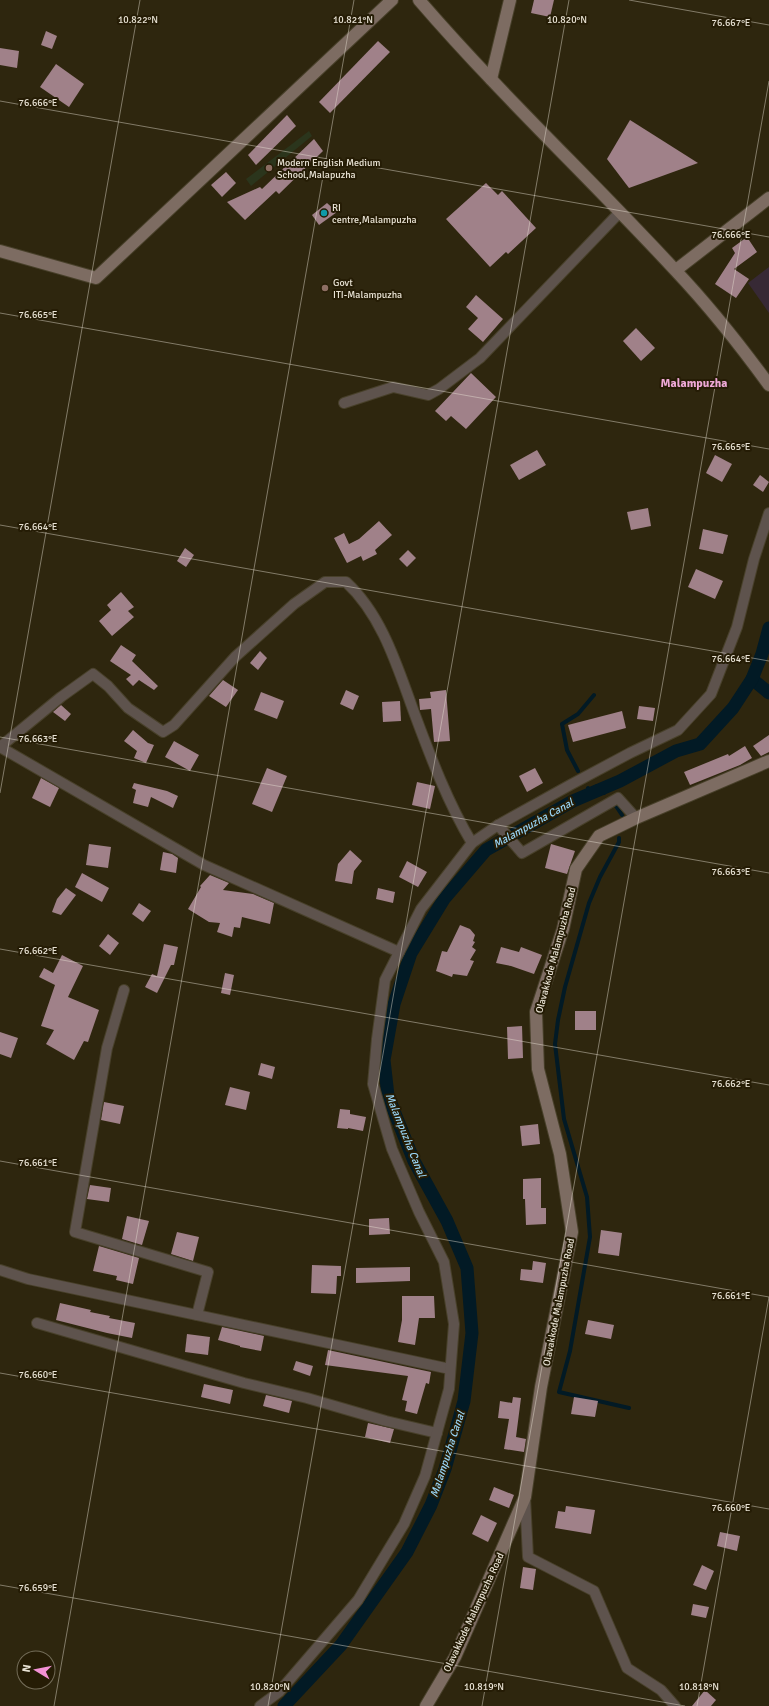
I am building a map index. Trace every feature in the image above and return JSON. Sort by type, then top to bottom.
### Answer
[{"type":"main road","points":[[0,251],[96,278],[392,0]]},
{"type":"main road","points":[[419,0],[491,79],[676,270],[742,348],[769,384]]},
{"type":"main road","points":[[491,79],[510,0]]},
{"type":"main road","points":[[676,270],[769,198]]},
{"type":"main road","name":"Olavakkode Malampuzha Road","points":[[426,1706],[455,1657],[525,1497],[541,1387],[572,1232],[560,1154],[538,1069],[536,1012],[563,929],[576,869],[599,836],[636,818],[769,761]]},
{"type":"street","points":[[344,403],[393,387],[428,395],[439,389],[480,358],[620,212]]},
{"type":"street","points":[[260,1706],[279,1692],[358,1600],[404,1524],[425,1476],[449,1389],[454,1324],[444,1262],[419,1212],[392,1149],[373,1084],[385,980],[421,909],[472,843],[498,825],[630,753],[678,730],[711,694],[737,627],[754,559],[769,514]]},
{"type":"street","points":[[399,952],[204,865],[0,747],[61,697],[93,674],[108,686],[128,708],[163,732],[174,724],[235,657],[294,604],[324,582],[346,582],[358,593],[376,620],[398,665],[450,802],[459,823],[472,843]]},
{"type":"street","points":[[498,825],[522,853],[618,798],[636,818]]},
{"type":"street","points":[[124,990],[107,1048],[75,1232],[208,1272],[197,1315]]},
{"type":"street","points":[[0,1270],[28,1279],[450,1369]]},
{"type":"street","points":[[37,1323],[244,1383],[307,1398],[437,1433]]},
{"type":"street","points":[[525,1497],[528,1557],[594,1591],[627,1668],[661,1690],[675,1706]]},
{"type":"shaded area","points":[[769,267],[769,313],[748,283]]},
{"type":"green space","points":[[309,131],[312,136],[251,186],[246,179]]},
{"type":"building","points":[[534,0],[554,0],[550,17],[531,13]]},
{"type":"building","points":[[46,31],[57,36],[52,49],[41,45]]},
{"type":"building","points":[[378,41],[390,52],[330,113],[319,102]]},
{"type":"building","points":[[0,48],[19,51],[17,68],[0,65]]},
{"type":"building","points":[[56,64],[84,84],[69,107],[40,87]]},
{"type":"building","points":[[287,115],[296,126],[256,165],[248,155]]},
{"type":"building","points":[[630,120],[698,163],[629,188],[607,159]]},
{"type":"building","points":[[314,139],[323,151],[279,194],[276,191],[245,220],[227,202],[260,187],[262,189]]},
{"type":"building","points":[[226,172],[236,183],[222,197],[211,185]]},
{"type":"building","points":[[486,183],[498,195],[502,191],[536,228],[508,254],[506,252],[490,267],[446,219]]},
{"type":"building","name":"RI centre,Malampuzha","points":[[327,203],[337,212],[319,225],[312,215]]},
{"type":"building","points":[[747,237],[757,252],[734,269],[749,279],[736,298],[715,284],[735,253],[732,248]]},
{"type":"building","points":[[476,295],[503,319],[483,342],[468,329],[478,318],[466,307]]},
{"type":"building","points":[[636,328],[655,348],[641,361],[623,341]]},
{"type":"building","points":[[471,373],[496,397],[466,429],[451,416],[446,421],[435,411]]},
{"type":"building","points":[[537,450],[546,465],[519,480],[510,465]]},
{"type":"building","points":[[715,455],[732,464],[722,482],[706,473]]},
{"type":"building","points":[[760,475],[769,482],[763,492],[753,485]]},
{"type":"building","points":[[648,508],[651,526],[631,530],[627,512]]},
{"type":"building","points":[[379,521],[392,535],[375,550],[377,554],[363,561],[361,556],[347,563],[334,538],[344,533],[349,544],[359,539]]},
{"type":"building","points":[[703,529],[728,535],[723,554],[699,549]]},
{"type":"building","points":[[185,548],[194,555],[186,567],[177,561]]},
{"type":"building","points":[[408,550],[416,558],[407,567],[399,559]]},
{"type":"building","points":[[696,569],[723,581],[715,599],[688,587]]},
{"type":"building","points":[[121,592],[134,607],[128,611],[134,617],[112,636],[99,621],[111,610],[107,605]]},
{"type":"building","points":[[121,645],[136,655],[132,661],[158,686],[154,690],[139,680],[133,686],[126,679],[131,675],[110,661]]},
{"type":"building","points":[[260,651],[267,658],[258,670],[250,663]]},
{"type":"building","points":[[223,680],[238,690],[226,707],[209,696]]},
{"type":"building","points":[[346,690],[359,696],[353,710],[340,704]]},
{"type":"building","points":[[446,690],[450,741],[434,742],[431,709],[420,710],[419,699],[431,698],[430,692]]},
{"type":"building","points":[[261,692],[284,701],[277,719],[254,710]]},
{"type":"building","points":[[400,701],[401,721],[383,722],[382,702]]},
{"type":"building","points":[[61,705],[71,714],[65,721],[53,712]]},
{"type":"building","points":[[639,706],[655,708],[653,721],[637,719]]},
{"type":"building","points":[[622,711],[626,728],[573,742],[568,725]]},
{"type":"building","points":[[133,730],[148,743],[154,745],[146,763],[134,758],[137,751],[124,741]]},
{"type":"building","points":[[769,735],[769,752],[761,756],[753,746]]},
{"type":"building","points":[[174,741],[199,755],[190,771],[165,757]]},
{"type":"building","points":[[745,746],[752,758],[740,765],[690,785],[684,772],[728,754],[729,756]]},
{"type":"building","points":[[267,768],[287,776],[272,812],[252,804]]},
{"type":"building","points":[[535,768],[543,783],[527,792],[519,776]]},
{"type":"building","points":[[41,778],[59,788],[50,807],[32,798]]},
{"type":"building","points":[[417,782],[435,786],[430,809],[412,805]]},
{"type":"building","points":[[134,783],[167,791],[178,796],[173,808],[151,797],[148,807],[133,803],[136,790],[132,788]]},
{"type":"building","points":[[89,844],[111,847],[108,868],[86,865]]},
{"type":"building","points":[[551,844],[575,851],[567,874],[545,868]]},
{"type":"building","points":[[350,850],[362,861],[354,871],[352,884],[335,881],[338,864]]},
{"type":"building","points":[[163,852],[172,854],[178,858],[176,873],[160,870]]},
{"type":"building","points":[[407,861],[427,872],[418,887],[399,877]]},
{"type":"building","points":[[82,873],[109,888],[102,902],[75,887]]},
{"type":"building","points":[[210,875],[229,883],[223,890],[253,894],[274,903],[270,924],[242,917],[240,928],[234,927],[232,937],[217,932],[220,923],[209,922],[188,909],[201,887],[200,886]]},
{"type":"building","points":[[66,888],[76,895],[61,915],[52,912],[57,899]]},
{"type":"building","points":[[378,888],[395,892],[393,903],[376,899]]},
{"type":"building","points":[[139,903],[151,911],[143,922],[132,914]]},
{"type":"building","points":[[460,925],[470,929],[475,935],[473,941],[475,942],[472,947],[476,950],[470,960],[474,961],[467,976],[453,974],[452,977],[436,971],[442,951],[447,952]]},
{"type":"building","points":[[108,934],[119,943],[110,955],[99,946]]},
{"type":"building","points":[[164,944],[178,947],[174,965],[171,965],[157,993],[145,987],[152,974],[157,976]]},
{"type":"building","points":[[501,947],[519,952],[521,947],[542,955],[534,974],[511,966],[496,963]]},
{"type":"building","points":[[62,955],[83,966],[68,997],[99,1010],[88,1042],[84,1041],[74,1060],[46,1044],[54,1030],[41,1026],[55,985],[39,977],[44,968],[53,973]]},
{"type":"building","points":[[225,973],[234,975],[230,995],[221,993]]},
{"type":"building","points":[[575,1011],[596,1011],[596,1030],[575,1030]]},
{"type":"building","points":[[522,1026],[523,1058],[508,1059],[507,1027]]},
{"type":"building","points":[[0,1032],[18,1038],[11,1058],[0,1054]]},
{"type":"building","points":[[261,1063],[275,1067],[272,1079],[258,1075]]},
{"type":"building","points":[[230,1087],[250,1092],[246,1110],[225,1105]]},
{"type":"building","points":[[104,1102],[124,1106],[120,1124],[101,1120]]},
{"type":"building","points":[[340,1109],[350,1110],[350,1114],[366,1117],[363,1131],[348,1128],[337,1128]]},
{"type":"building","points":[[538,1124],[540,1144],[522,1146],[520,1126]]},
{"type":"building","points":[[541,1178],[541,1208],[546,1208],[546,1224],[526,1225],[525,1199],[523,1199],[523,1179]]},
{"type":"building","points":[[90,1185],[111,1188],[109,1202],[87,1199]]},
{"type":"building","points":[[127,1216],[149,1221],[142,1245],[122,1239]]},
{"type":"building","points":[[389,1218],[390,1234],[369,1235],[369,1219]]},
{"type":"building","points":[[601,1230],[622,1233],[619,1256],[598,1253]]},
{"type":"building","points":[[177,1232],[199,1237],[193,1261],[171,1254]]},
{"type":"building","points":[[99,1246],[139,1258],[133,1284],[116,1280],[117,1276],[93,1271]]},
{"type":"building","points":[[533,1261],[546,1263],[543,1283],[520,1280],[521,1269],[532,1270]]},
{"type":"building","points":[[312,1265],[341,1266],[341,1276],[337,1276],[336,1294],[311,1293]]},
{"type":"building","points":[[410,1267],[410,1281],[356,1283],[356,1268]]},
{"type":"building","points":[[402,1296],[434,1296],[435,1318],[419,1318],[415,1345],[398,1342],[402,1320]]},
{"type":"building","points":[[60,1303],[91,1310],[90,1312],[110,1316],[109,1318],[135,1323],[132,1338],[56,1320]]},
{"type":"building","points":[[588,1320],[614,1325],[611,1339],[585,1334]]},
{"type":"building","points":[[222,1327],[264,1336],[261,1351],[240,1347],[218,1340]]},
{"type":"building","points":[[187,1334],[210,1337],[208,1355],[185,1352]]},
{"type":"building","points":[[328,1350],[431,1372],[429,1384],[426,1383],[417,1414],[405,1411],[407,1401],[402,1400],[408,1376],[325,1365]]},
{"type":"building","points":[[296,1361],[313,1366],[310,1376],[293,1370]]},
{"type":"building","points":[[204,1384],[233,1390],[230,1404],[201,1397]]},
{"type":"building","points":[[266,1395],[292,1401],[289,1413],[263,1406]]},
{"type":"building","points":[[513,1397],[521,1398],[516,1437],[526,1439],[524,1452],[504,1449],[509,1419],[498,1418],[500,1401],[512,1403]]},
{"type":"building","points":[[574,1397],[598,1401],[595,1417],[571,1414]]},
{"type":"building","points":[[368,1423],[394,1429],[390,1443],[365,1437]]},
{"type":"building","points":[[494,1487],[514,1495],[509,1508],[489,1500]]},
{"type":"building","points":[[566,1506],[595,1510],[591,1534],[555,1528],[558,1511],[565,1512]]},
{"type":"building","points":[[481,1515],[497,1523],[488,1542],[472,1534]]},
{"type":"building","points":[[720,1532],[740,1536],[737,1551],[717,1546]]},
{"type":"building","points":[[702,1565],[714,1571],[706,1590],[693,1585]]},
{"type":"building","points":[[523,1567],[536,1569],[533,1590],[520,1588]]},
{"type":"building","points":[[693,1604],[709,1607],[706,1618],[691,1615]]},
{"type":"building","points":[[705,1690],[716,1700],[711,1706],[692,1706]]},
{"type":"waterway","name":"Malampuzha Canal","points":[[284,1706],[341,1645],[407,1552],[431,1505],[445,1469],[464,1401],[472,1333],[467,1268],[447,1221],[414,1161],[388,1096],[384,1060],[394,1004],[411,953],[444,899],[486,850],[573,801],[620,781],[676,751],[700,744],[733,708],[752,679],[762,654],[769,628]]},
{"type":"waterway","name":"Malampuzha Canal","points":[[752,679],[769,693]]},
{"type":"waterway","points":[[578,771],[567,750],[562,724],[578,714],[594,695]]},
{"type":"waterway","points":[[588,788],[589,790],[597,786],[604,793]]},
{"type":"waterway","points":[[616,806],[622,815]]},
{"type":"waterway","points":[[619,838],[619,842],[600,877],[589,903],[565,987],[555,1044],[564,1119],[587,1197],[590,1237],[570,1351],[559,1392],[629,1408]]},
{"type":"place","name":"Modern English Medium School,Malapuzha","points":[[269,168]]},
{"type":"place","name":"RI centre,Malampuzha","points":[[324,213]]},
{"type":"place","name":"Govt ITI-Malampuzha","points":[[325,288]]},
{"type":"district","name":"Malampuzha","points":[[694,383]]}]
